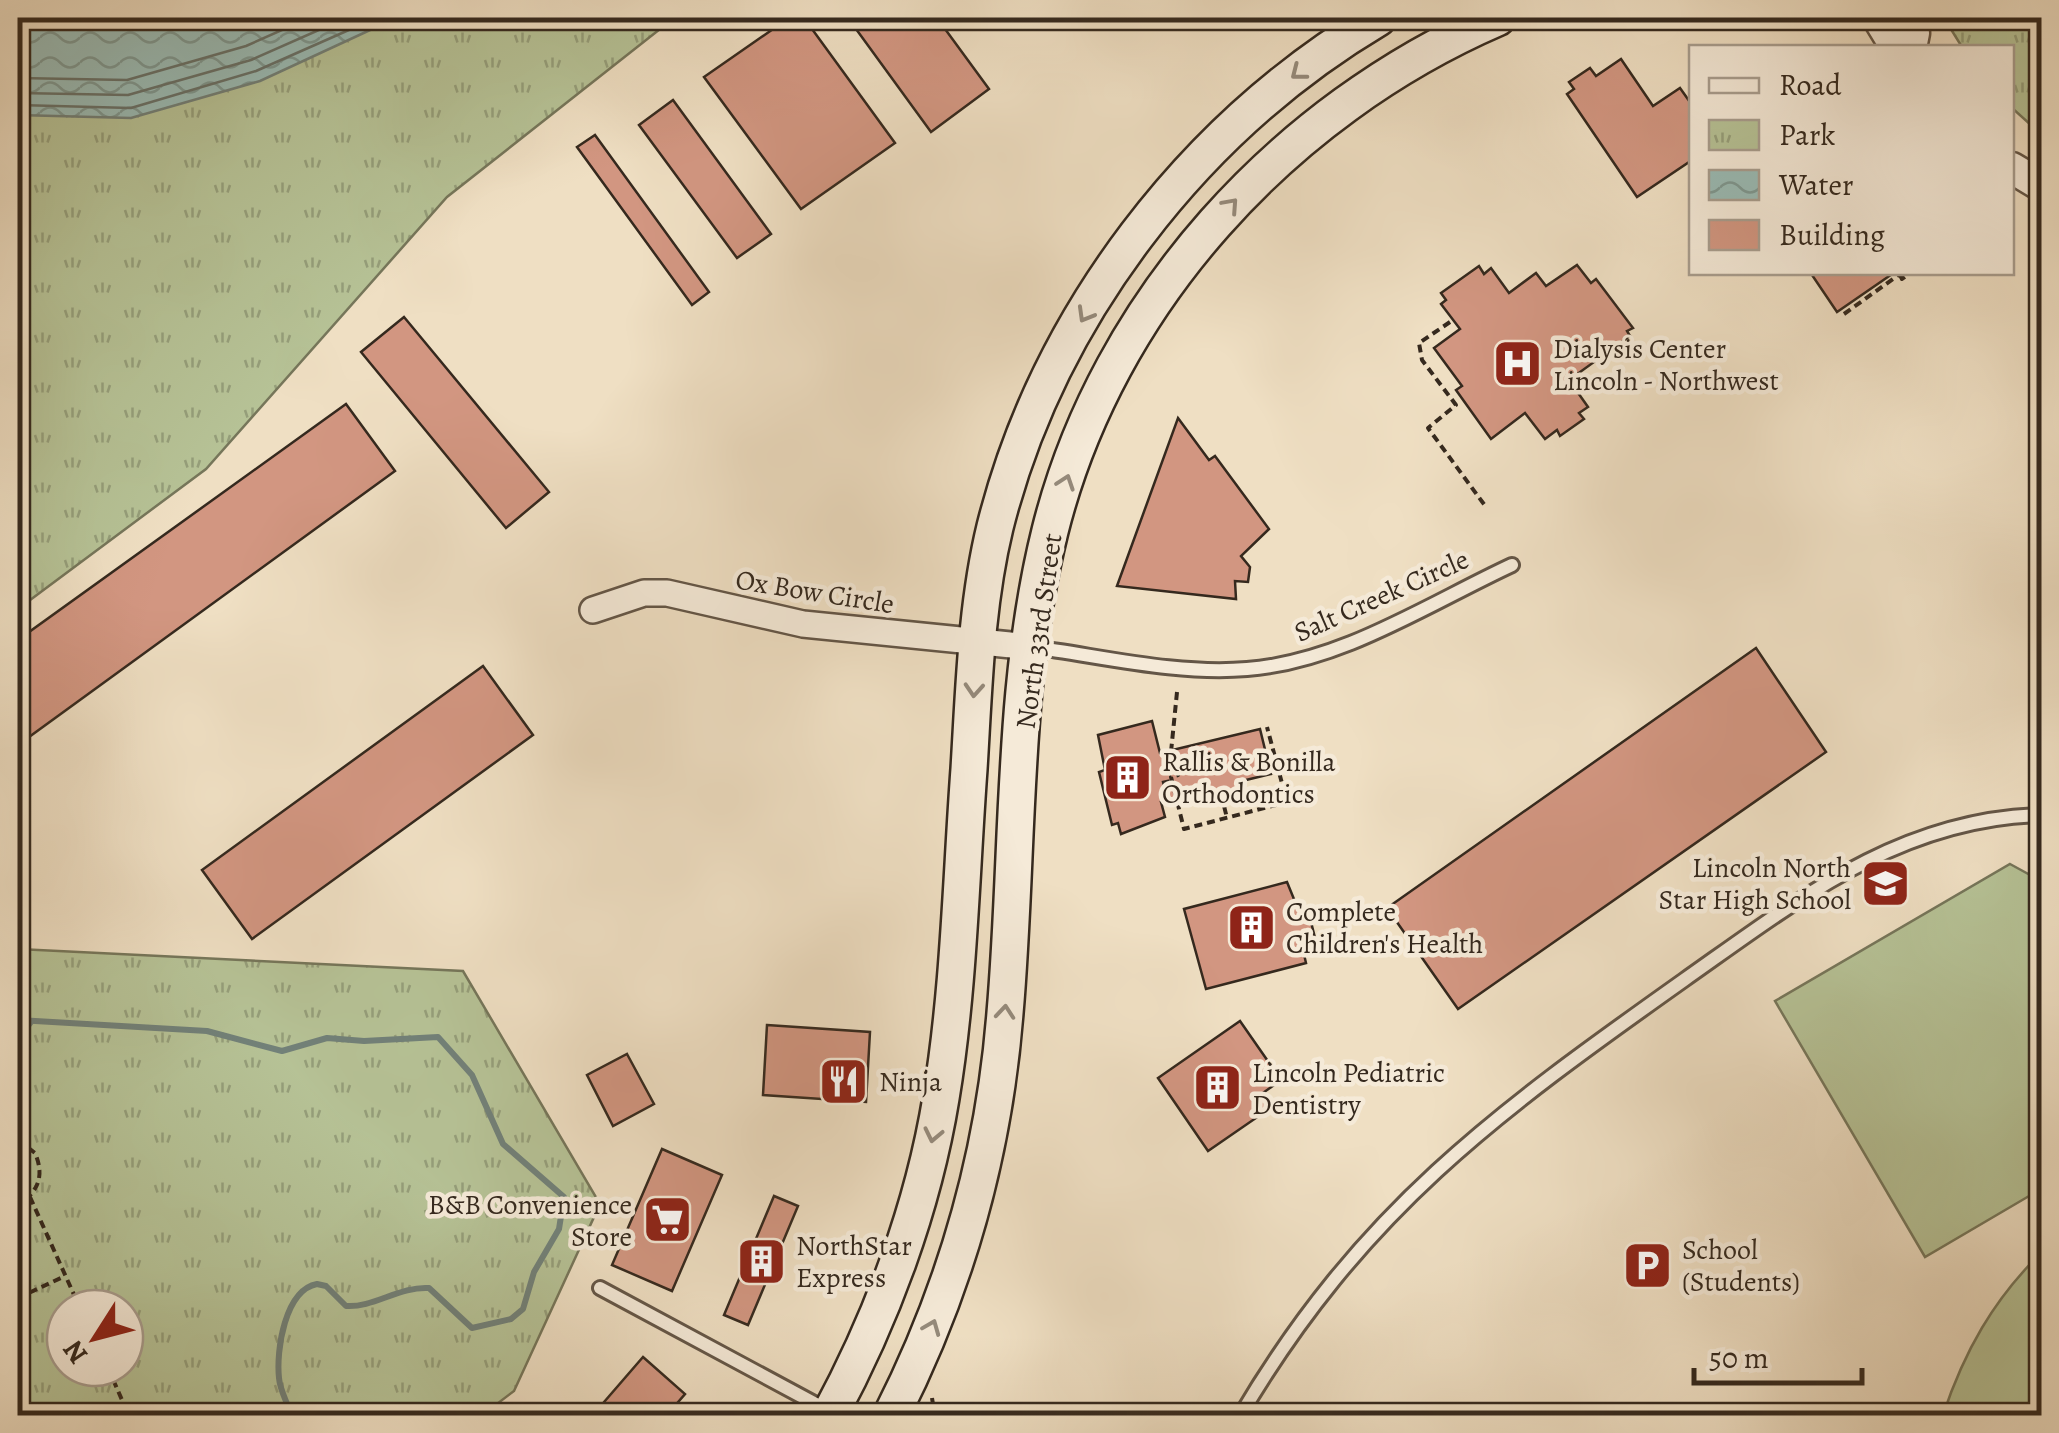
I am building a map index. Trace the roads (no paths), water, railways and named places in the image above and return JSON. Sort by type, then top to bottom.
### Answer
[{"type":"main road","name":"North 33rd Street","points":[[833,1415],[913,1216],[941,1098],[978,642],[995,528],[1010,476],[1055,371],[1114,266],[1149,218],[1220,140],[1286,81],[1378,18]]},
{"type":"main road","name":"North 33rd Street","points":[[891,1416],[920,1357],[960,1253],[993,1108],[1005,1018],[1030,647],[1050,530],[1065,482],[1108,384],[1168,281],[1246,189],[1298,141],[1363,90],[1497,18]]},
{"type":"street","points":[[1878,18],[1892,41],[1901,45]]},
{"type":"street","points":[[1908,45],[1910,18]]},
{"type":"street","points":[[2014,169],[2042,186]]},
{"type":"street","name":"Ox Bow Circle","points":[[593,610],[644,593],[667,593],[803,624],[1030,647]]},
{"type":"lane","name":"Salt Creek Circle","points":[[1030,647],[1210,669],[1266,667],[1337,648],[1512,565]]},
{"type":"lane","points":[[1240,1416],[1280,1350],[1354,1252],[1454,1152],[1528,1091],[1806,894],[1862,860],[1956,826],[2042,815]]},
{"type":"lane","points":[[600,1288],[833,1415]]},
{"type":"water","points":[[18,18],[396,18],[260,81],[131,118],[18,115]]},
{"type":"waterway","points":[[18,1020],[207,1031],[282,1051],[327,1038],[364,1041],[438,1037],[472,1075],[503,1144],[564,1197],[559,1229],[534,1272],[523,1309],[511,1319],[472,1328],[429,1288],[408,1290],[356,1306],[346,1306],[326,1286],[317,1284],[306,1289],[290,1309],[279,1352],[280,1383],[291,1416]]},
{"type":"waterway","points":[[18,1039],[31,1022]]},
{"type":"place","name":"Dialysis Center Lincoln - Northwest","points":[[1518,364]]},
{"type":"place","name":"Rallis & Bonilla Orthodontics","points":[[1127,777]]},
{"type":"place","name":"Lincoln North Star High School","points":[[1886,883]]},
{"type":"place","name":"Complete Children's Health","points":[[1251,927]]},
{"type":"place","name":"Ninja","points":[[844,1081]]},
{"type":"place","name":"Lincoln Pediatric Dentistry","points":[[1217,1088]]},
{"type":"place","name":"B&B Convenience Store","points":[[667,1220]]},
{"type":"place","name":"NorthStar Express","points":[[761,1261]]},
{"type":"place","name":"School (Students)","points":[[1647,1265]]}]
